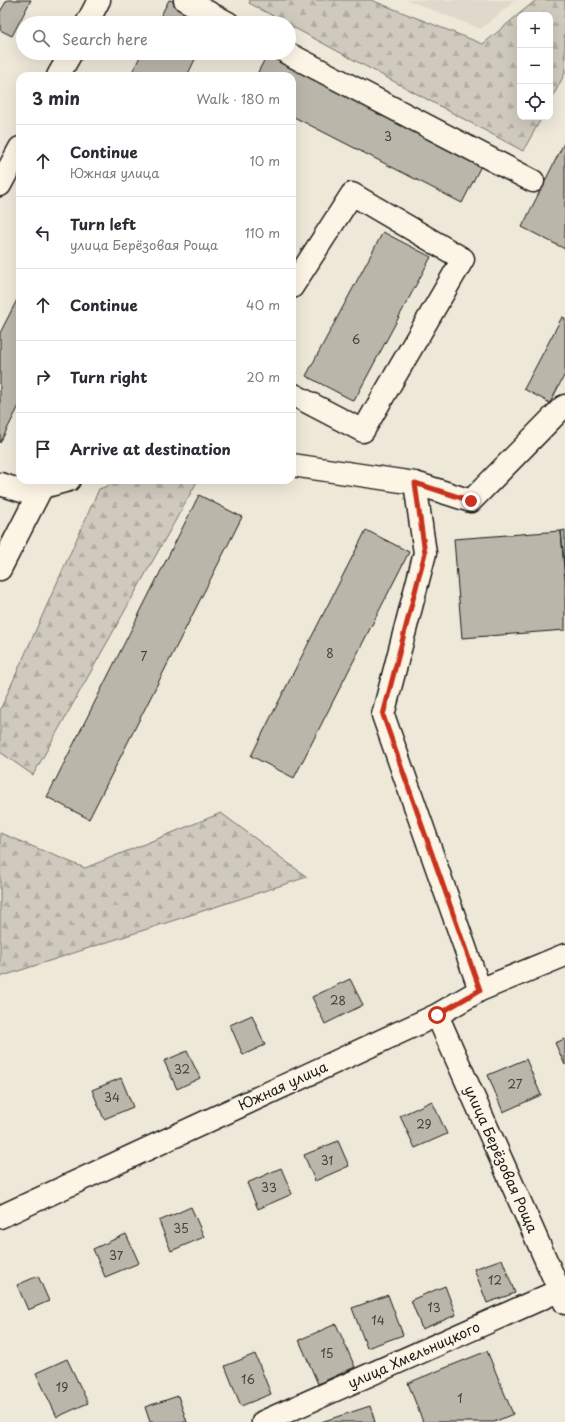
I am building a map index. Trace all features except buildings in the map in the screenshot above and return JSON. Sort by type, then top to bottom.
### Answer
[{"type":"street","points":[[91,16],[99,0]]},
{"type":"street","points":[[185,0],[215,16]]},
{"type":"street","points":[[296,58],[533,180]]},
{"type":"street","points":[[60,72],[67,60]]},
{"type":"street","points":[[0,185],[16,155]]},
{"type":"street","points":[[296,281],[352,194],[463,259],[363,432],[296,396]]},
{"type":"street","points":[[296,466],[415,483],[471,501],[563,406],[565,406]]},
{"type":"street","points":[[415,483],[425,553],[383,715],[480,990]]},
{"type":"street","points":[[0,484],[25,492],[54,484]]},
{"type":"street","points":[[0,569],[42,487]]},
{"type":"street","name":"Южная улица","points":[[0,1217],[437,1015],[480,990],[565,955]]},
{"type":"street","name":"улица Берёзовая Роща","points":[[437,1015],[563,1294]]},
{"type":"street","name":"улица Хмельницкого","points":[[263,1422],[563,1294]]},
{"type":"shaded area","points":[[407,0],[516,0],[481,29]]},
{"type":"green space","points":[[250,0],[371,0],[483,44],[517,16],[517,120],[540,120],[523,151],[296,29],[296,16],[273,16],[249,3]]},
{"type":"green space","points":[[536,0],[565,0],[565,73],[553,96],[553,12],[522,12]]},
{"type":"green space","points":[[113,484],[196,484],[33,775],[0,752],[0,710],[99,489]]},
{"type":"green space","points":[[221,813],[307,877],[0,977],[0,833],[85,868]]},
{"type":"route","points":[[437,1015],[480,990],[383,715],[425,553],[415,483],[471,501]]}]
